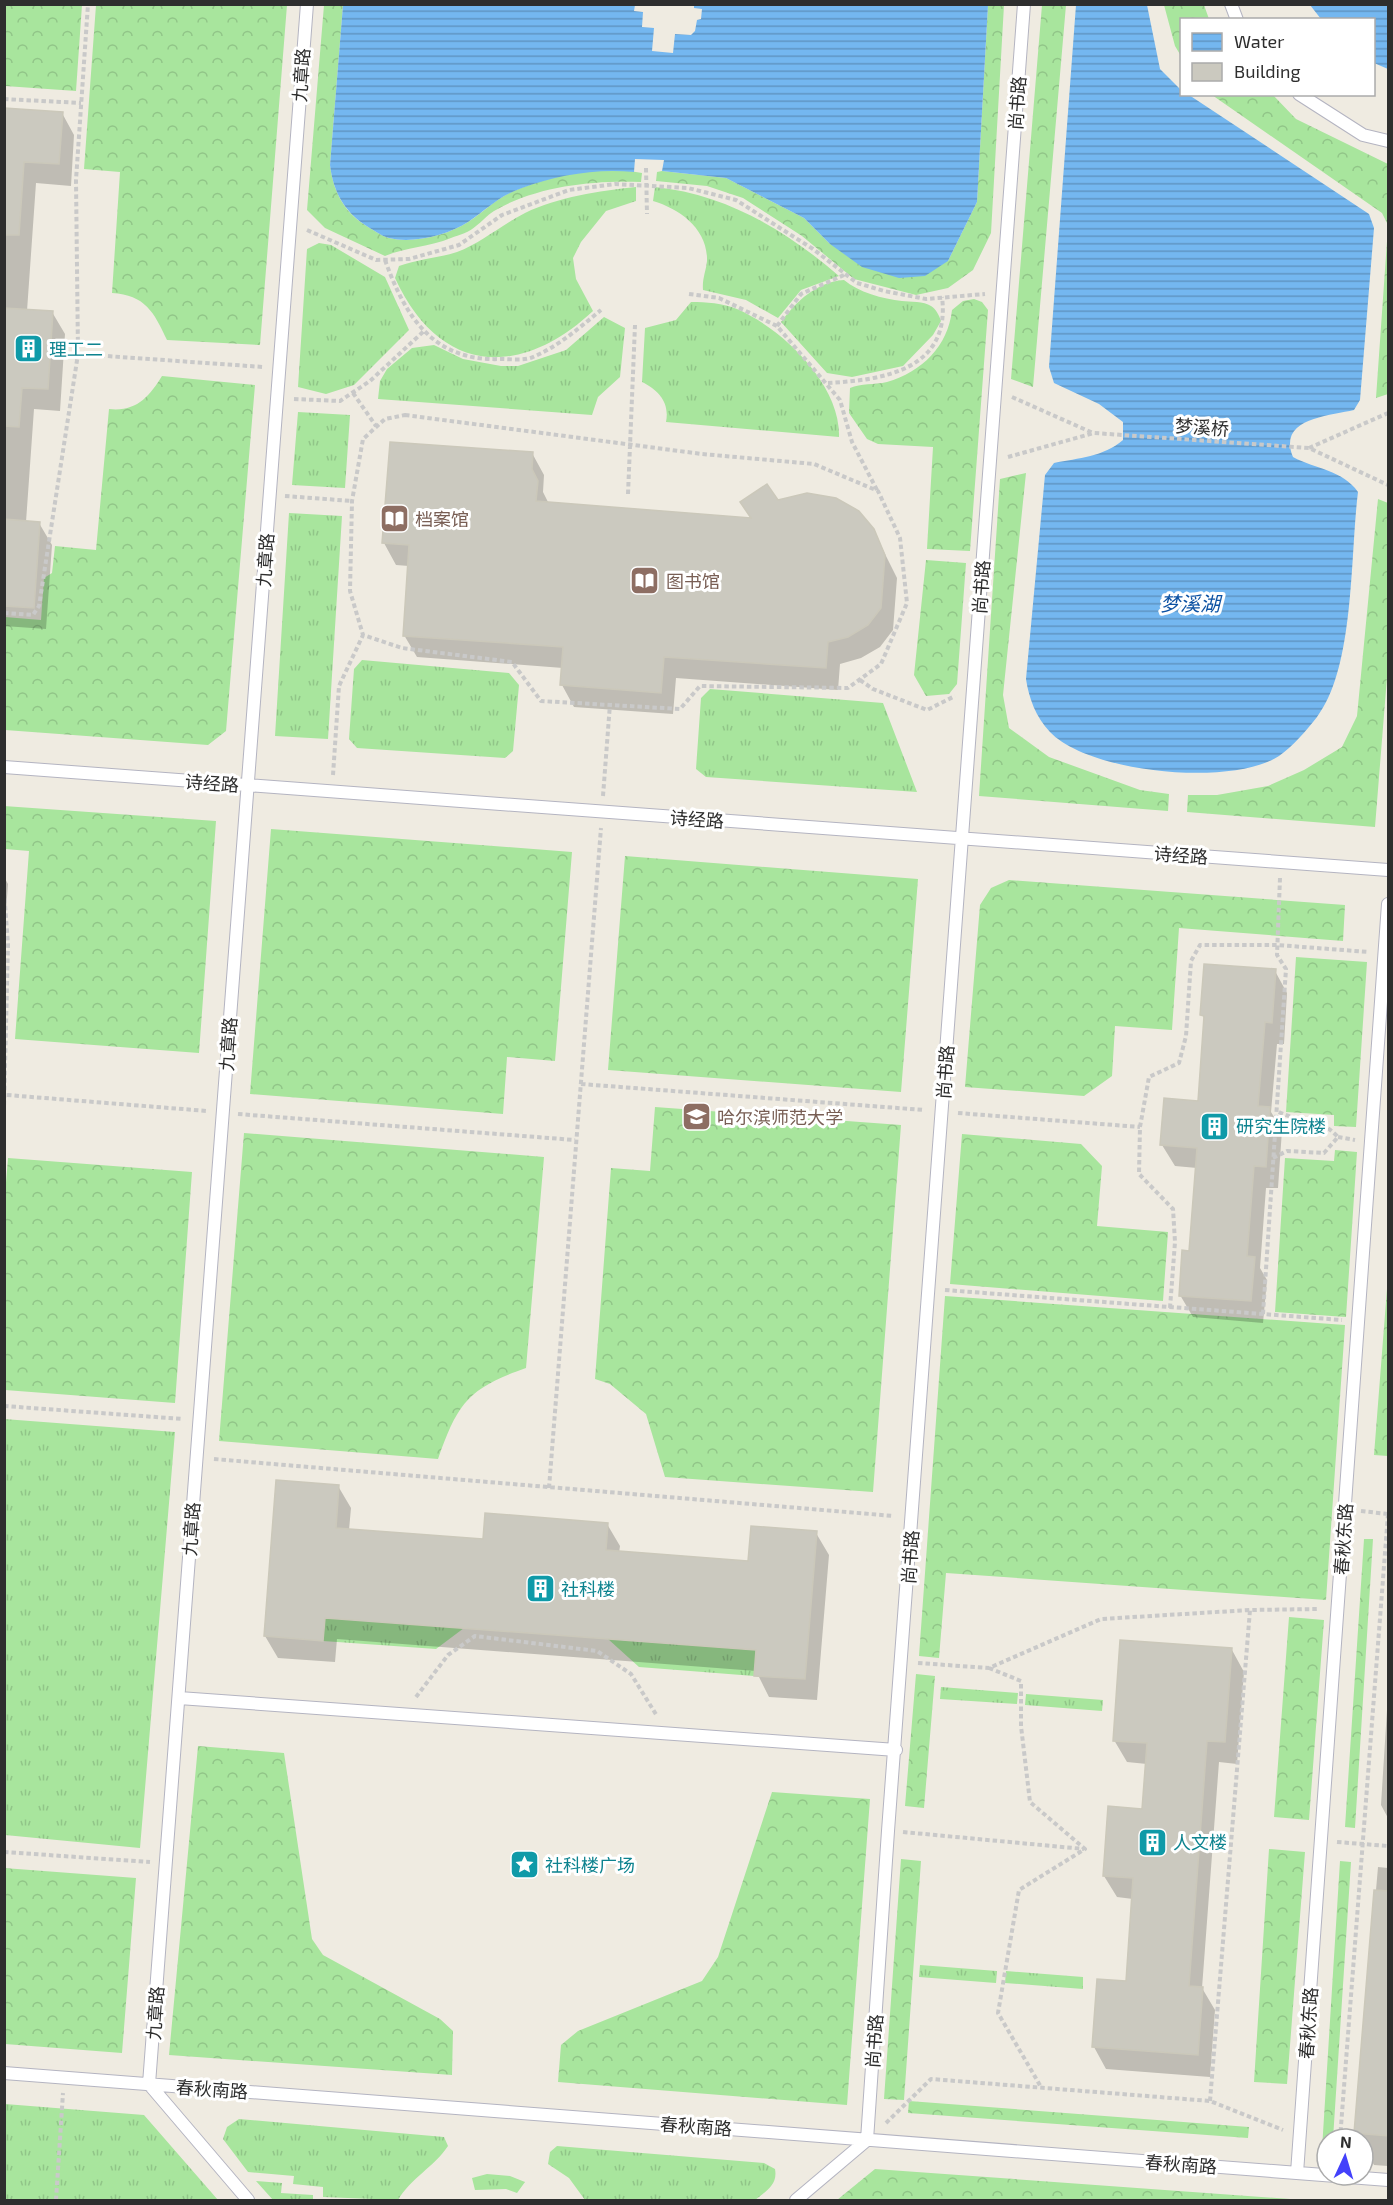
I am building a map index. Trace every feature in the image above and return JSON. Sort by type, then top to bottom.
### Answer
[{"type":"lane","name":"九章路","points":[[149,2084],[307,4]]},
{"type":"lane","name":"尚书路","points":[[867,2140],[1024,4]]},
{"type":"lane","points":[[1302,96],[1363,135],[1389,141]]},
{"type":"lane","name":"诗经路","points":[[4,767],[1389,870]]},
{"type":"lane","name":"春秋东路","points":[[1298,2173],[1389,904]]},
{"type":"lane","points":[[178,1698],[896,1750]]},
{"type":"lane","name":"春秋南路","points":[[4,2073],[1389,2180]]},
{"type":"lane","points":[[149,2084],[248,2200]]},
{"type":"lane","points":[[796,2200],[867,2140]]},
{"type":"path","points":[[4,613],[33,615],[39,606],[78,354],[76,180],[88,4]]},
{"type":"path","points":[[4,99],[81,103]]},
{"type":"path","points":[[646,168],[647,214]]},
{"type":"path","points":[[290,222],[376,260],[409,259],[459,244],[502,215],[569,190],[615,184],[688,188],[736,200],[813,249],[857,283],[926,299],[1003,293]]},
{"type":"path","points":[[385,260],[394,287],[415,324],[447,349],[487,360],[530,358],[562,342],[600,310]]},
{"type":"path","points":[[777,326],[801,294],[844,275]]},
{"type":"path","points":[[363,635],[402,648],[512,663],[541,701],[680,709],[700,686],[848,688],[881,664],[908,603],[900,538],[852,442],[840,399],[777,326],[719,298],[689,294]]},
{"type":"path","points":[[828,383],[878,377],[903,370],[925,356],[939,341],[945,317],[942,297]]},
{"type":"path","points":[[628,494],[635,325]]},
{"type":"path","points":[[277,399],[340,401],[370,381],[424,331]]},
{"type":"path","points":[[78,354],[279,368]]},
{"type":"path","points":[[996,389],[1094,433]]},
{"type":"path","points":[[353,393],[376,426]]},
{"type":"path","points":[[1309,448],[1389,413]]},
{"type":"path","points":[[332,792],[339,686],[363,635],[350,591],[352,501],[363,439],[385,418],[405,415],[630,444],[814,464],[878,490]]},
{"type":"path","points":[[990,462],[1094,433]]},
{"type":"path","name":"梦溪桥","points":[[1094,433],[1309,448]]},
{"type":"path","points":[[1309,448],[1389,485]]},
{"type":"path","points":[[270,494],[352,501]]},
{"type":"path","points":[[860,680],[873,689],[927,710],[974,686]]},
{"type":"path","points":[[549,1488],[609,704]]},
{"type":"path","points":[[1263,1314],[1286,969],[1277,955],[1281,862]]},
{"type":"path","points":[[4,891],[8,944],[7,1095],[4,1109]]},
{"type":"path","points":[[1170,1308],[1175,1242],[1173,1209],[1139,1174],[1140,1127],[1149,1077],[1179,1064],[1186,1036],[1191,961],[1200,945],[1277,945],[1384,953]]},
{"type":"path","points":[[581,1084],[1140,1127]]},
{"type":"path","points":[[7,1095],[575,1140]]},
{"type":"path","points":[[1274,1158],[1287,1150],[1324,1153],[1338,1137],[1325,1124],[1289,1118],[1277,1111]]},
{"type":"path","points":[[930,1289],[1358,1322]]},
{"type":"path","points":[[4,1406],[200,1420]]},
{"type":"path","points":[[197,1457],[913,1518]]},
{"type":"path","points":[[1341,2127],[1388,1514],[1345,1510]]},
{"type":"path","points":[[989,1668],[1101,1619],[1250,1610],[1338,1609]]},
{"type":"path","points":[[1210,2101],[1250,1610]]},
{"type":"path","points":[[403,1714],[448,1654],[475,1636],[597,1651],[631,1674],[669,1734]]},
{"type":"path","points":[[902,1662],[989,1668],[1021,1681],[1021,1726],[1030,1802],[1085,1849]]},
{"type":"path","points":[[888,1831],[1085,1849]]},
{"type":"path","points":[[1321,1840],[1389,1846]]},
{"type":"path","points":[[1041,2087],[999,2013],[1019,1890],[1085,1849]]},
{"type":"path","points":[[4,1852],[166,1863]]},
{"type":"path","points":[[56,2200],[64,2077]]},
{"type":"path","points":[[867,2140],[931,2079],[1210,2101],[1300,2136]]},
{"type":"green space","points":[[4,5],[82,5],[76,91],[5,86]]},
{"type":"green space","points":[[96,5],[287,5],[260,345],[167,340],[153,313],[140,301],[123,294],[112,293],[120,172],[84,169]]},
{"type":"green space","points":[[324,5],[343,5],[331,174],[345,206],[357,219],[380,234],[398,240],[409,240],[441,234],[460,227],[512,192],[565,175],[596,171],[627,171],[642,173],[641,182],[604,182],[546,190],[510,202],[464,233],[443,241],[385,256],[325,228],[307,210]]},
{"type":"green space","points":[[988,5],[1004,5],[991,233],[973,270],[948,288],[916,295],[854,279],[802,236],[743,198],[707,186],[656,181],[657,172],[662,171],[726,178],[804,218],[830,244],[948,261],[977,202]]},
{"type":"green space","points":[[1042,5],[1066,5],[1033,387],[1011,379]]},
{"type":"green space","points":[[1164,5],[1204,5],[1209,18],[1180,18],[1180,54],[1175,46]]},
{"type":"green space","points":[[1213,96],[1274,96],[1296,119],[1388,164],[1388,225],[1382,213]]},
{"type":"green space","points":[[636,187],[636,201],[606,211],[581,242],[573,258],[576,279],[593,311],[565,333],[537,348],[509,356],[483,356],[457,349],[434,333],[413,310],[395,278],[399,266],[457,252],[538,207],[608,190]]},
{"type":"green space","points":[[655,187],[706,197],[753,217],[798,244],[839,276],[801,290],[778,318],[746,300],[703,290],[707,261],[703,239],[682,215],[653,201]]},
{"type":"green space","points":[[1388,227],[1388,394],[1376,398]]},
{"type":"green space","points":[[319,243],[331,245],[385,277],[409,330],[354,385],[326,394],[298,387],[307,249]]},
{"type":"green space","points":[[844,280],[856,288],[879,297],[928,304],[936,310],[941,321],[933,335],[903,366],[852,377],[827,373],[781,322],[808,294],[825,284]]},
{"type":"green space","points":[[974,299],[982,302],[988,310],[970,551],[927,549],[933,447],[878,444],[867,439],[849,413],[850,388],[887,382],[911,372],[931,356],[939,346],[945,335],[952,310],[963,301]]},
{"type":"green space","points":[[691,302],[714,303],[737,309],[773,330],[790,345],[820,379],[837,417],[839,437],[666,422],[666,408],[662,398],[642,382],[645,328],[676,320]]},
{"type":"green space","points":[[604,317],[625,328],[620,377],[598,397],[592,415],[378,399],[380,381],[387,369],[412,348],[434,345],[463,359],[501,366],[518,366],[566,350]]},
{"type":"green space","points":[[162,376],[255,385],[226,731],[208,745],[5,730],[5,617],[41,620],[44,578],[52,573],[55,546],[96,550],[109,409],[127,408],[141,402]]},
{"type":"green space","points":[[298,412],[350,415],[345,488],[292,485]]},
{"type":"green space","points":[[1026,473],[1003,695],[1009,728],[1049,757],[1140,790],[1169,794],[1168,811],[979,796],[1000,479]]},
{"type":"green space","points":[[1378,499],[1388,503],[1388,665],[1375,827],[1187,812],[1188,795],[1217,795],[1268,786],[1304,770],[1342,747],[1357,716]]},
{"type":"green space","points":[[289,513],[342,516],[328,739],[275,736]]},
{"type":"green space","points":[[926,560],[966,563],[957,684],[949,694],[926,696],[914,675]]},
{"type":"green space","points":[[362,660],[509,673],[519,685],[513,751],[505,758],[357,748],[349,739],[354,669]]},
{"type":"green space","points":[[710,689],[883,703],[917,792],[706,777],[696,769],[701,698]]},
{"type":"green space","points":[[4,806],[216,821],[199,1053],[15,1039],[29,851],[5,849]]},
{"type":"green space","points":[[271,829],[572,852],[555,1061],[507,1057],[503,1114],[250,1094]]},
{"type":"green space","points":[[625,856],[918,879],[901,1092],[608,1070]]},
{"type":"green space","points":[[1009,880],[1345,905],[1343,941],[1179,928],[1172,1030],[1115,1026],[1112,1076],[1084,1096],[965,1087],[980,905],[991,888]]},
{"type":"green space","points":[[1296,957],[1367,962],[1356,1127],[1334,1126],[1334,1115],[1286,1112]]},
{"type":"green space","points":[[655,1107],[901,1125],[873,1492],[665,1477],[646,1414],[610,1384],[595,1379],[611,1168],[650,1171]]},
{"type":"green space","points":[[244,1133],[544,1157],[526,1368],[491,1383],[468,1400],[452,1424],[438,1459],[219,1441]]},
{"type":"green space","points":[[962,1134],[1081,1144],[1102,1166],[1097,1226],[1168,1232],[1163,1301],[950,1284]]},
{"type":"green space","points":[[1335,1150],[1357,1152],[1346,1317],[1275,1312],[1285,1158],[1334,1161]]},
{"type":"green space","points":[[8,1158],[192,1172],[175,1403],[5,1390],[4,1207]]},
{"type":"green space","points":[[1388,1276],[1388,1456],[1374,1455]]},
{"type":"green space","points":[[945,1296],[1345,1325],[1326,1600],[946,1573],[939,1658],[919,1656]]},
{"type":"green space","points":[[4,1419],[175,1432],[140,1848],[5,1835]]},
{"type":"green space","points":[[1364,1539],[1373,1539],[1355,1828],[1345,1827]]},
{"type":"green space","points":[[1289,1617],[1324,1620],[1309,1820],[1274,1817]]},
{"type":"green space","points":[[325,1618],[464,1628],[436,1649],[323,1641]]},
{"type":"green space","points":[[608,1639],[756,1650],[754,1676],[639,1667]]},
{"type":"green space","points":[[916,1674],[935,1676],[924,1808],[905,1806]]},
{"type":"green space","points":[[941,1687],[1018,1693],[1017,1704],[940,1699]]},
{"type":"green space","points":[[1026,1694],[1103,1700],[1102,1711],[1025,1705]]},
{"type":"green space","points":[[198,1746],[284,1753],[312,1939],[323,1955],[440,2019],[453,2031],[452,2075],[169,2055]]},
{"type":"green space","points":[[772,1792],[870,1799],[847,2105],[558,2082],[561,2045],[578,2031],[702,1981],[718,1957]]},
{"type":"green space","points":[[1269,1849],[1305,1852],[1287,2084],[1254,2082]]},
{"type":"green space","points":[[901,1859],[921,1861],[904,2100],[884,2099]]},
{"type":"green space","points":[[1340,1861],[1351,1862],[1334,2127],[1323,2127]]},
{"type":"green space","points":[[4,1868],[136,1878],[122,2053],[5,2044]]},
{"type":"green space","points":[[920,1965],[997,1971],[996,1983],[919,1977]]},
{"type":"green space","points":[[1006,1971],[1083,1977],[1083,1989],[1005,1983]]},
{"type":"green space","points":[[909,2101],[1249,2127],[1248,2138],[908,2113]]},
{"type":"green space","points":[[5,2104],[144,2115],[218,2200],[5,2200]]},
{"type":"green space","points":[[239,2119],[444,2137],[448,2146],[409,2185],[398,2200],[323,2197],[323,2187],[293,2184],[294,2176],[248,2172],[223,2139],[227,2127]]},
{"type":"green space","points":[[557,2146],[764,2163],[775,2169],[775,2179],[770,2187],[755,2200],[585,2200],[569,2178],[548,2164],[550,2152]]},
{"type":"green space","points":[[875,2169],[1304,2200],[837,2200]]},
{"type":"green space","points":[[487,2174],[510,2176],[525,2182],[517,2193],[506,2189],[475,2190],[472,2178]]},
{"type":"green space","points":[[256,2181],[282,2183],[281,2193],[313,2195],[313,2200],[273,2200]]},
{"type":"water","points":[[343,5],[635,5],[634,11],[643,12],[642,27],[654,28],[652,51],[673,53],[675,34],[691,35],[695,31],[697,20],[701,19],[702,9],[694,8],[694,5],[988,5],[977,202],[948,261],[925,276],[899,278],[862,267],[830,244],[804,218],[726,178],[662,171],[664,160],[635,159],[634,172],[592,172],[549,179],[506,195],[451,231],[419,239],[389,238],[365,225],[345,207],[337,192],[330,165]]},
{"type":"water","name":"梦溪湖","points":[[1076,5],[1147,5],[1160,69],[1180,89],[1180,96],[1191,96],[1369,214],[1374,228],[1360,400],[1354,410],[1308,421],[1292,434],[1290,444],[1293,457],[1337,474],[1358,492],[1349,609],[1338,670],[1329,696],[1317,717],[1279,756],[1257,766],[1229,771],[1196,773],[1127,766],[1069,746],[1050,732],[1037,714],[1031,701],[1026,679],[1045,475],[1054,463],[1099,453],[1123,440],[1123,422],[1099,404],[1054,383],[1049,367]]},
{"type":"water","points":[[1310,5],[1388,5],[1388,69],[1375,63],[1375,18],[1320,18]]},
{"type":"building","points":[[4,108],[63,112],[59,164],[24,162],[19,235],[4,235]]},
{"type":"building","points":[[4,308],[53,311],[48,389],[22,388],[19,427],[4,426]]},
{"type":"building","name":"图书馆","points":[[390,442],[533,452],[532,469],[538,481],[536,501],[751,518],[740,502],[767,484],[778,500],[807,493],[836,498],[859,511],[874,529],[885,555],[881,608],[868,625],[848,637],[828,642],[826,668],[664,657],[661,693],[560,685],[563,647],[403,636],[409,545],[382,543]]},
{"type":"building","points":[[4,519],[40,522],[34,608],[4,606]]},
{"type":"building","name":"研究生院楼","points":[[1204,964],[1276,969],[1272,1023],[1265,1022],[1258,1106],[1270,1107],[1266,1167],[1254,1166],[1247,1256],[1255,1257],[1251,1301],[1179,1296],[1182,1250],[1189,1251],[1197,1148],[1160,1145],[1164,1098],[1198,1101],[1204,1016],[1200,1015]]},
{"type":"building","name":"社科楼","points":[[276,1480],[339,1485],[336,1528],[483,1539],[485,1513],[608,1523],[606,1550],[748,1561],[751,1526],[817,1531],[805,1679],[754,1676],[756,1650],[325,1618],[323,1641],[264,1636]]},
{"type":"building","name":"人文楼","points":[[1120,1640],[1232,1648],[1225,1742],[1207,1741],[1189,1986],[1203,1987],[1198,2055],[1092,2047],[1097,1979],[1126,1981],[1133,1878],[1103,1876],[1108,1806],[1142,1809],[1147,1743],[1113,1741]]},
{"type":"building","points":[[1374,1890],[1389,1891],[1389,2136],[1375,2135],[1375,2127],[1354,2127]]},
{"type":"place","name":"理工二","points":[[28,349]]},
{"type":"place","name":"档案馆","points":[[394,519]]},
{"type":"place","name":"图书馆","points":[[645,581]]},
{"type":"place","name":"哈尔滨师范大学","points":[[696,1117]]},
{"type":"place","name":"研究生院楼","points":[[1215,1126]]},
{"type":"place","name":"社科楼","points":[[540,1589]]},
{"type":"place","name":"人文楼","points":[[1152,1842]]},
{"type":"place","name":"社科楼广场","points":[[524,1865]]}]
